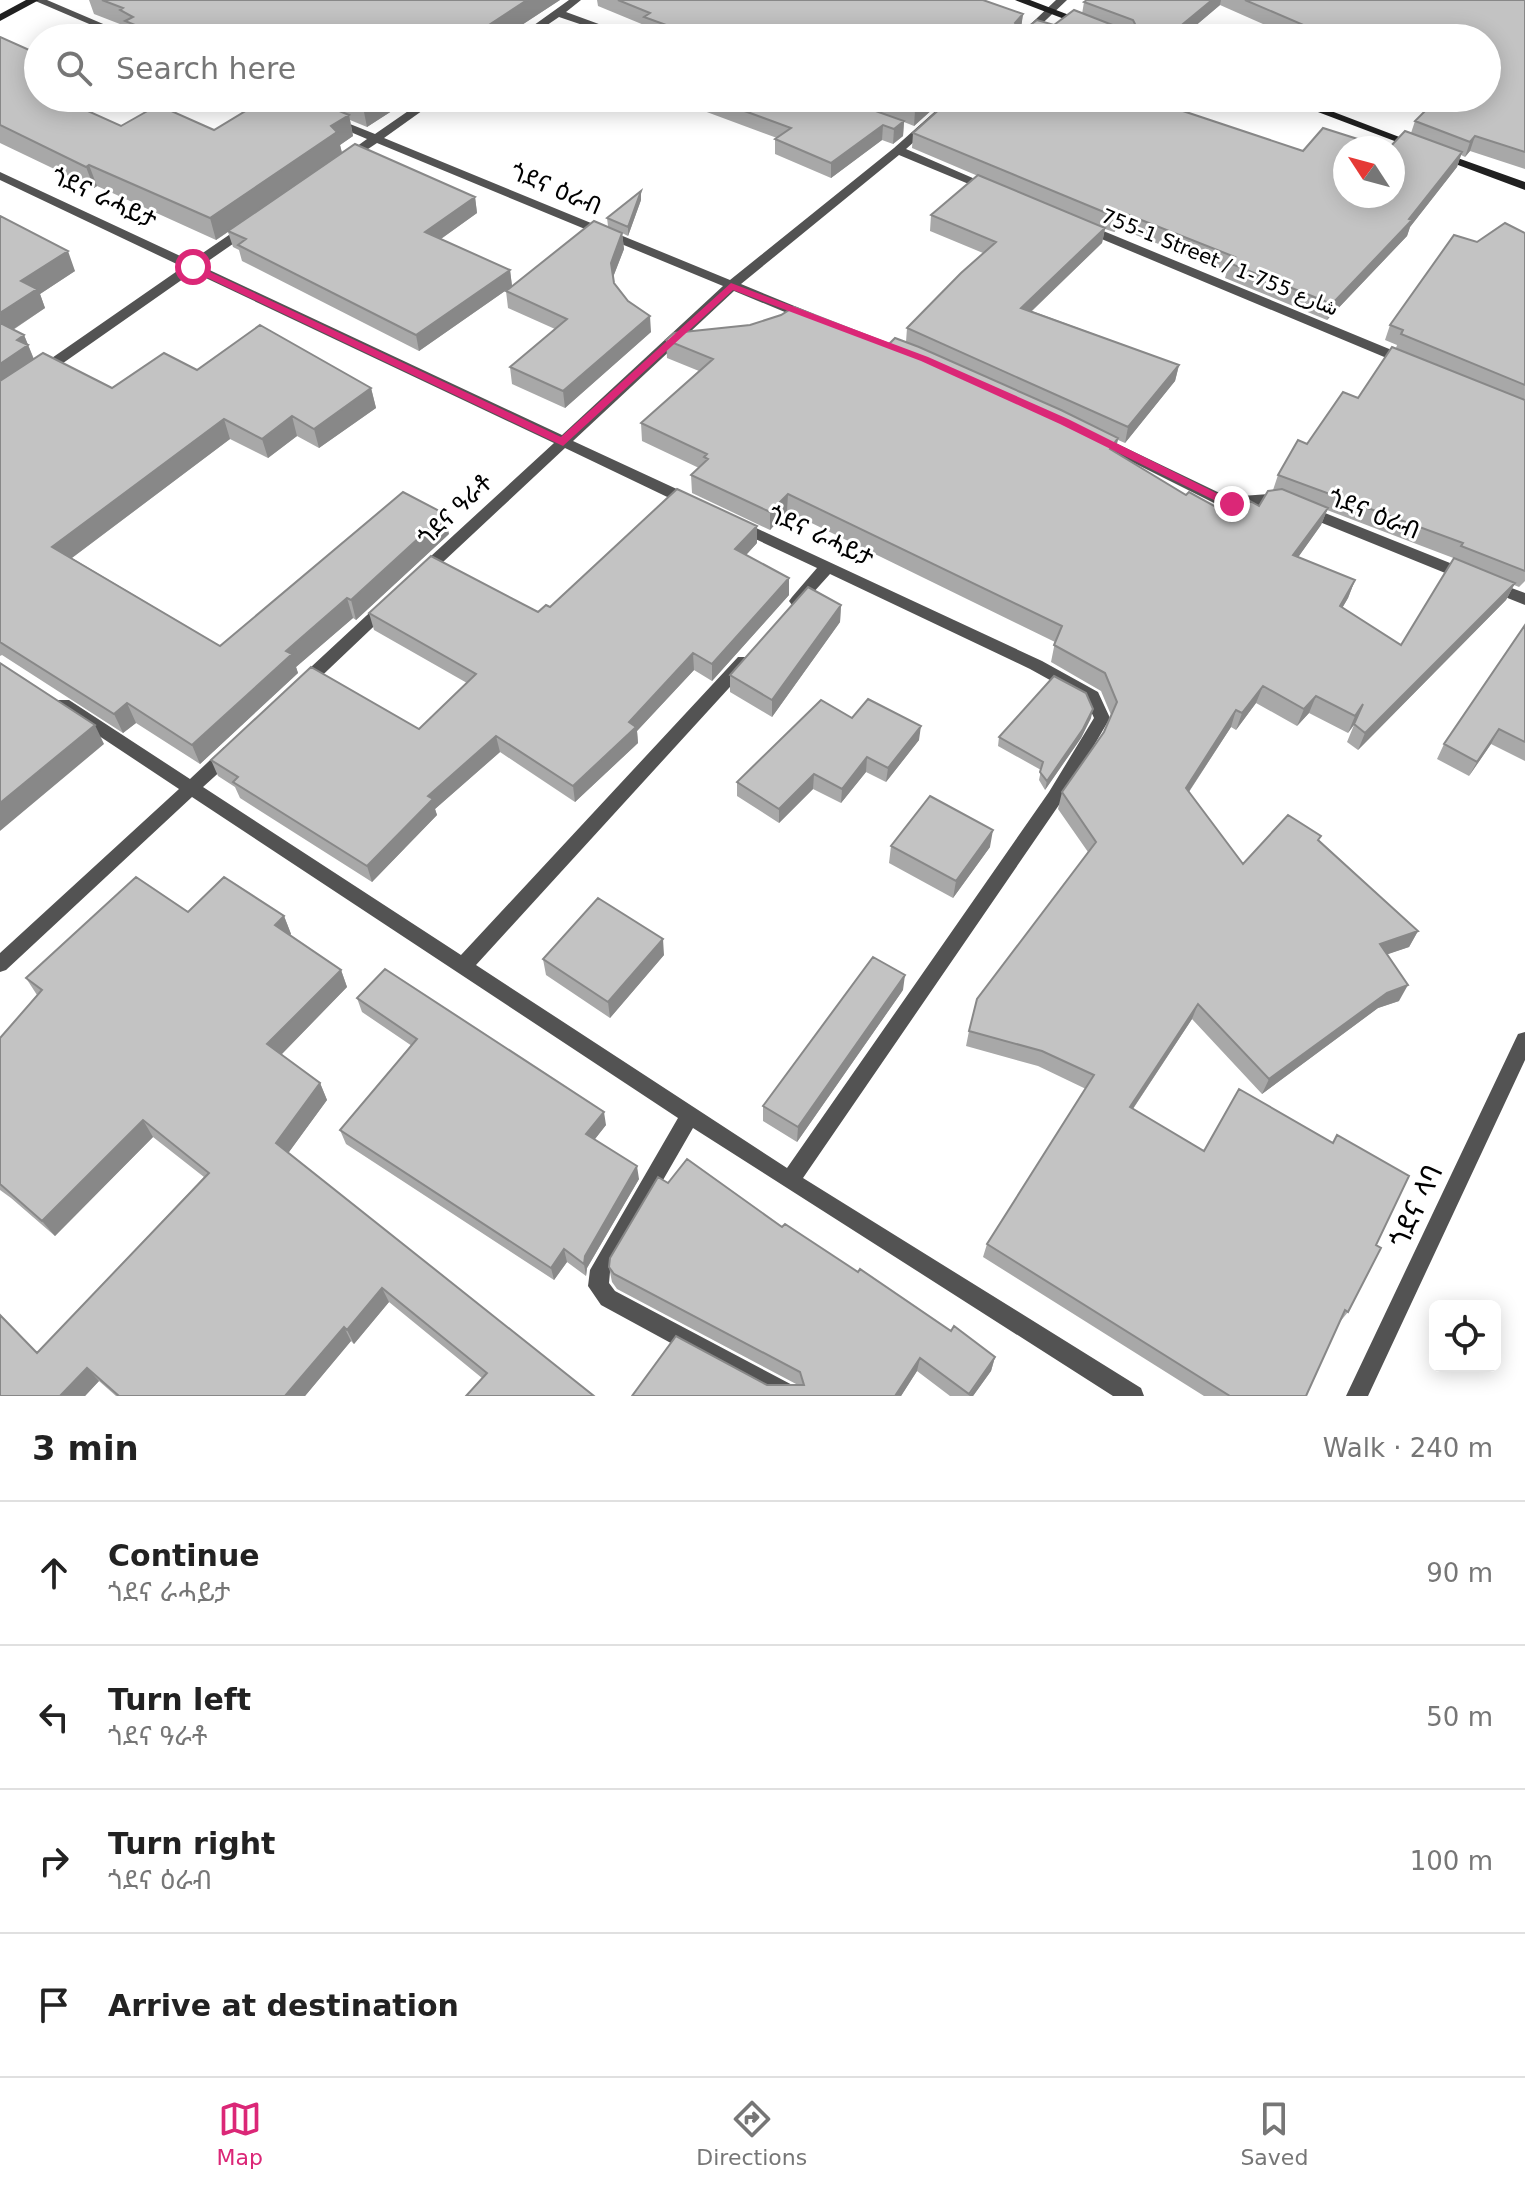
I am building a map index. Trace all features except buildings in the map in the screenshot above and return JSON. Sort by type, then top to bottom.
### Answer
[{"type":"street","points":[[0,18],[36,0],[96,24]]},
{"type":"street","points":[[542,24],[576,0]]},
{"type":"street","points":[[1020,0],[1086,24]]},
{"type":"street","points":[[1037,24],[1062,0]]},
{"type":"street","points":[[558,13],[591,24]]},
{"type":"street","points":[[336,166],[414,112]]},
{"type":"street","name":"ጎደና ዓራቶ","points":[[296,690],[731,286],[942,112]]},
{"type":"street","points":[[1325,112],[1525,186]]},
{"type":"street","name":"ጎደና ዕራብ","points":[[320,115],[826,323]]},
{"type":"street","points":[[905,129],[918,134]]},
{"type":"street","points":[[898,150],[1000,192]]},
{"type":"street","name":"ጎደና ራሓይታ","points":[[0,176],[1036,665],[1092,696],[1102,718],[1055,797],[790,1181]]},
{"type":"street","points":[[31,379],[258,221]]},
{"type":"street","name":"755-1 Street / شارع 755-1","points":[[1072,222],[1415,365]]},
{"type":"street","name":"ጎደና ዕራብ","points":[[1085,433],[1225,502],[1239,504],[1264,497],[1279,499],[1525,599]]},
{"type":"street","points":[[786,613],[828,566]]},
{"type":"street","points":[[463,966],[755,649]]},
{"type":"street","points":[[51,697],[790,1181],[1133,1396]]},
{"type":"street","points":[[0,964],[238,744]]},
{"type":"street","name":"ጎደና ላባ","points":[[1357,1396],[1525,1040]]},
{"type":"street","points":[[690,1115],[600,1270],[598,1286],[608,1298],[790,1396]]},
{"type":"route","points":[[193,267],[563,443],[731,286],[924,359],[1064,422],[1232,504]]}]
